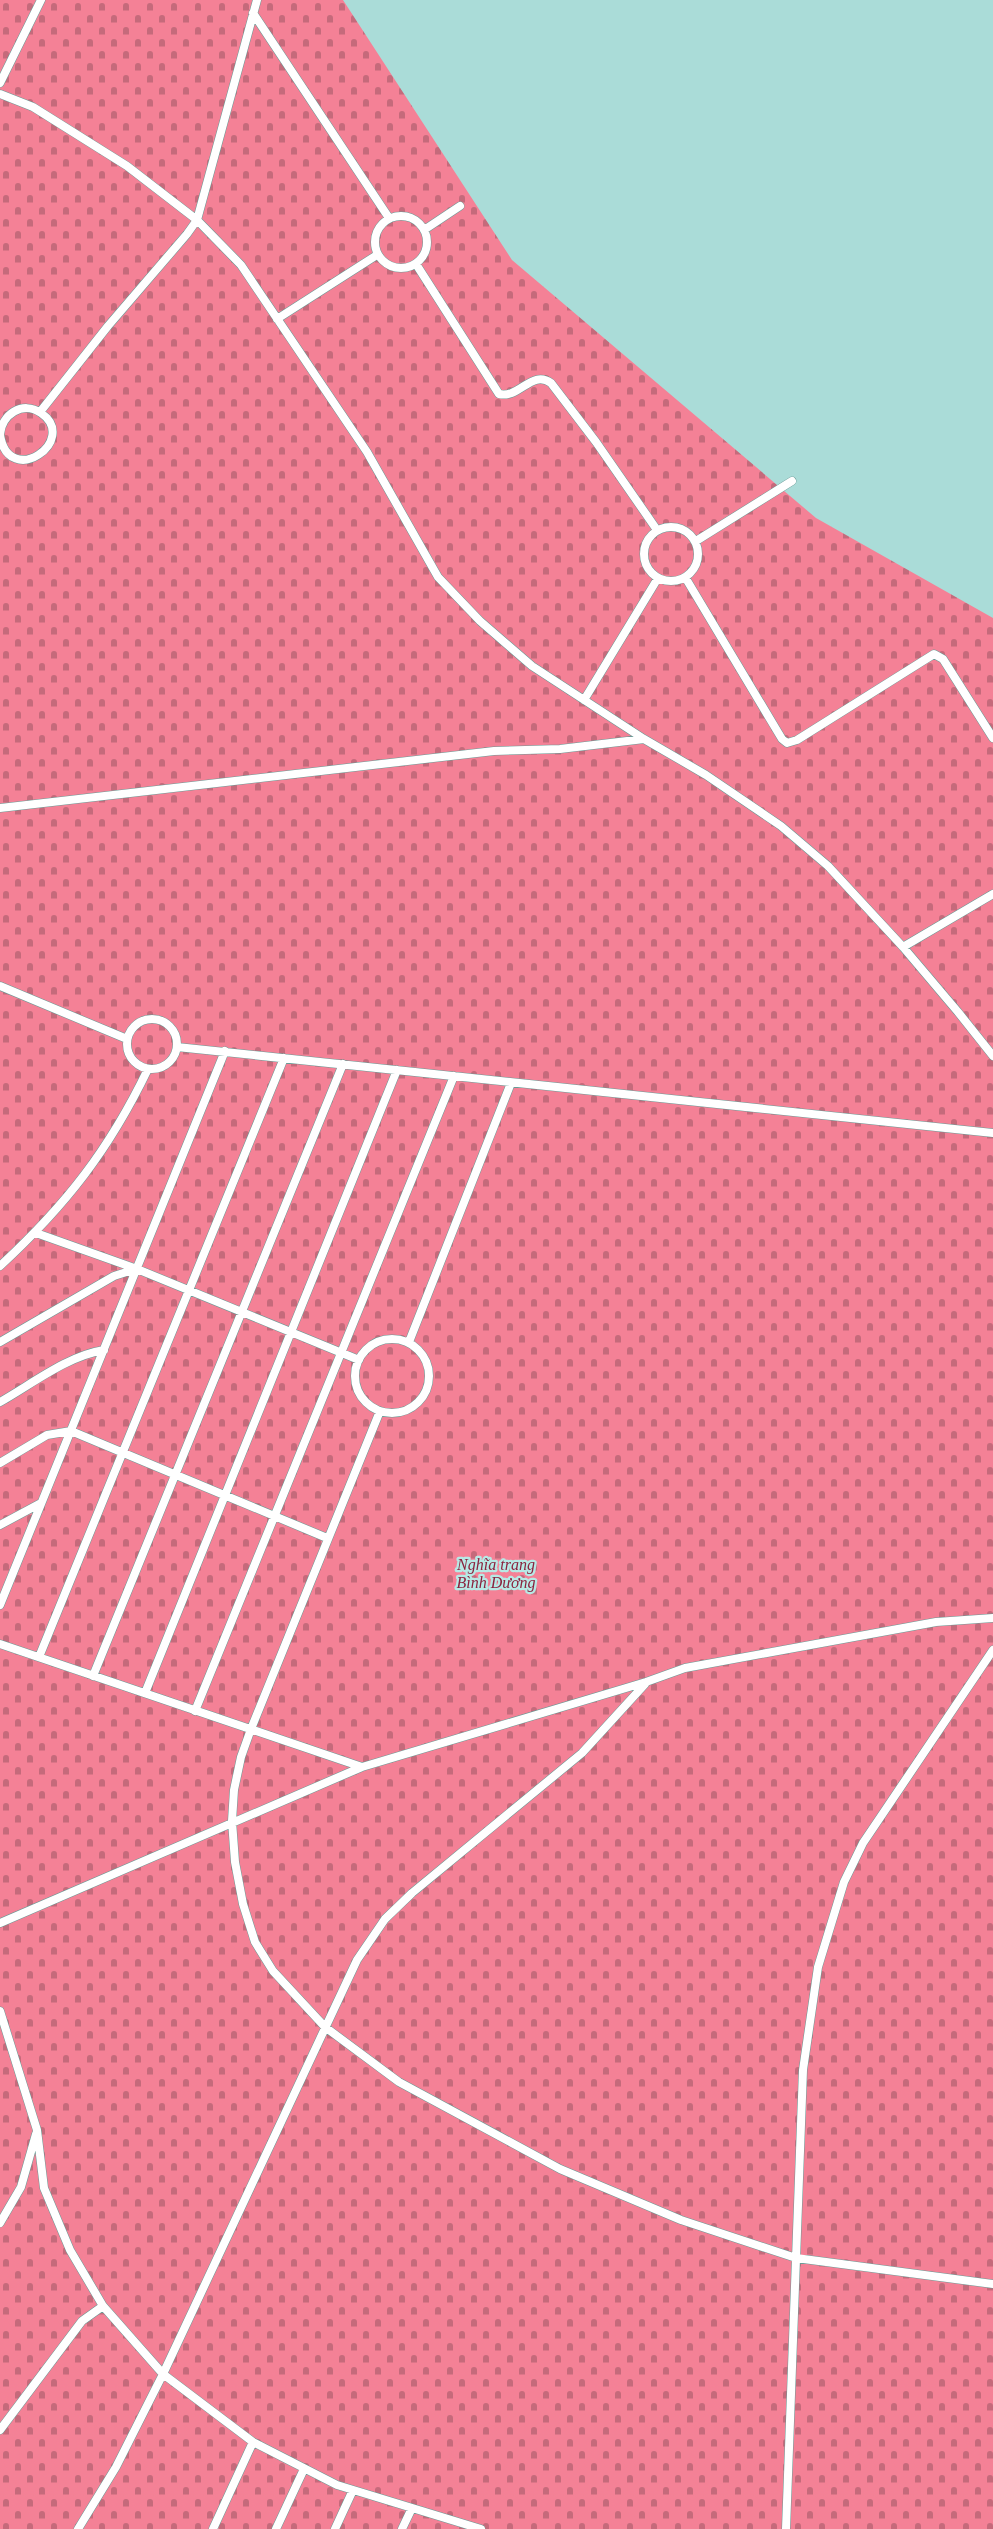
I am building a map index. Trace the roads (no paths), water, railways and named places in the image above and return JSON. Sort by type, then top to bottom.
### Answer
[{"type":"lane","points":[[0,83],[41,0]]},
{"type":"lane","points":[[40,412],[197,220],[257,0]]},
{"type":"lane","points":[[253,13],[389,218]]},
{"type":"lane","points":[[0,94],[33,107],[127,166],[197,220],[242,265],[367,452],[438,577],[480,621],[532,666],[781,826],[828,866],[903,947],[993,1056]]},
{"type":"lane","points":[[424,230],[460,206]]},
{"type":"lane","points":[[406,216],[420,224],[424,230],[427,244],[422,259],[416,264],[410,267],[394,268],[388,266],[377,255],[376,233],[384,221],[389,218],[406,216]]},
{"type":"lane","points":[[278,319],[377,255]]},
{"type":"lane","points":[[416,264],[499,394],[507,395],[536,379],[551,383],[596,442],[657,530]]},
{"type":"lane","points":[[25,408],[40,412],[50,425],[50,441],[47,448],[42,454],[26,460],[18,459],[7,452],[1,443],[2,418],[25,408]]},
{"type":"lane","points":[[0,460],[7,452]]},
{"type":"lane","points":[[696,541],[792,481]]},
{"type":"lane","points":[[674,526],[682,529],[696,541],[698,556],[696,565],[685,577],[665,581],[647,568],[644,551],[650,536],[657,530],[674,526]]},
{"type":"lane","points":[[685,577],[782,740],[787,743],[797,741],[934,654],[943,659],[993,738]]},
{"type":"lane","points":[[584,700],[658,578]]},
{"type":"lane","points":[[0,808],[494,751],[560,749],[644,739]]},
{"type":"lane","points":[[903,947],[993,894]]},
{"type":"lane","points":[[0,986],[128,1039]]},
{"type":"lane","points":[[150,1018],[159,1019],[172,1028],[176,1035],[177,1047],[172,1059],[166,1065],[148,1069],[138,1065],[132,1059],[127,1046],[135,1025],[150,1018]]},
{"type":"lane","points":[[177,1047],[993,1133]]},
{"type":"lane","points":[[0,1605],[225,1052]]},
{"type":"lane","points":[[39,1657],[284,1058]]},
{"type":"lane","points":[[93,1676],[343,1064]]},
{"type":"lane","points":[[0,1266],[36,1233],[76,1188],[99,1156],[148,1069]]},
{"type":"lane","points":[[145,1693],[397,1070]]},
{"type":"lane","points":[[195,1711],[454,1076]]},
{"type":"lane","points":[[409,1342],[511,1083]]},
{"type":"lane","points":[[36,1233],[136,1269],[359,1360]]},
{"type":"lane","points":[[0,1342],[114,1276],[136,1269]]},
{"type":"lane","points":[[389,1339],[409,1342],[418,1349],[429,1368],[426,1390],[421,1399],[402,1411],[380,1411],[364,1400],[359,1391],[356,1372],[359,1360],[370,1347],[379,1342],[389,1339]]},
{"type":"lane","points":[[0,1402],[73,1360],[90,1352],[104,1350]]},
{"type":"lane","points":[[380,1411],[250,1729],[234,1790],[232,1821],[235,1862],[243,1904],[255,1942],[280,1980],[325,2027],[399,2082],[560,2169],[681,2220],[796,2258],[993,2284]]},
{"type":"lane","points":[[0,1463],[47,1435],[71,1431],[327,1538]]},
{"type":"lane","points":[[0,1525],[41,1503]]},
{"type":"lane","points":[[0,1923],[232,1821],[362,1767],[646,1682],[685,1668],[936,1622],[993,1618]]},
{"type":"lane","points":[[0,1644],[362,1767]]},
{"type":"lane","points":[[786,2529],[803,2070],[818,1966],[844,1882],[863,1843],[993,1650]]},
{"type":"lane","points":[[78,2529],[116,2467],[163,2374],[357,1960],[385,1919],[412,1893],[582,1753],[646,1682]]},
{"type":"lane","points":[[0,2011],[37,2130],[44,2188],[69,2250],[103,2306],[163,2374],[253,2442],[304,2469],[337,2485],[467,2527],[481,2529]]},
{"type":"lane","points":[[0,2223],[21,2187],[37,2130]]},
{"type":"lane","points":[[0,2430],[82,2321],[103,2306]]},
{"type":"lane","points":[[213,2529],[253,2442]]},
{"type":"lane","points":[[276,2529],[304,2469]]},
{"type":"lane","points":[[335,2529],[353,2490]]},
{"type":"lane","points":[[402,2529],[412,2508]]},
{"type":"park label","name":"Nghĩa trang Bình Dương","points":[[496,1573]]}]
